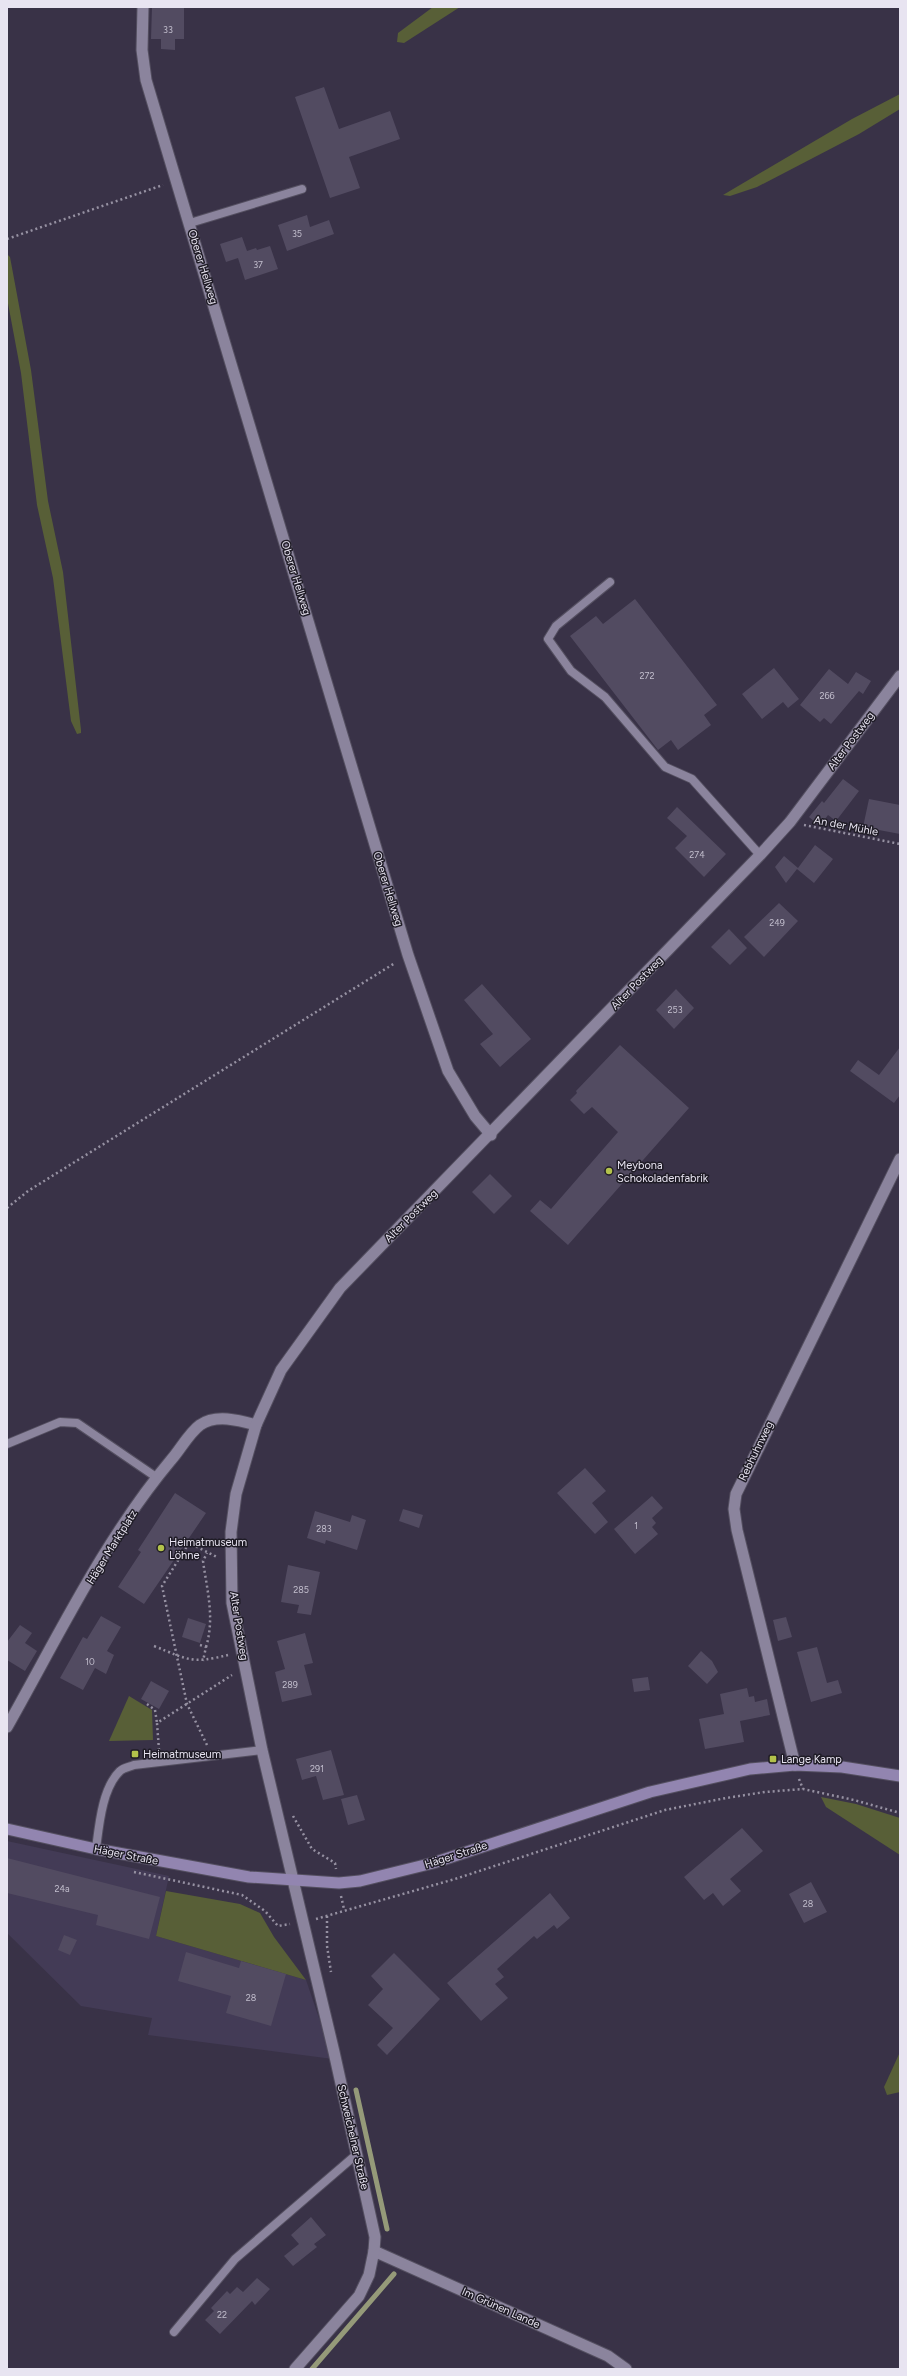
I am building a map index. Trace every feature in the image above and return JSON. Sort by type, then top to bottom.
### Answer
[{"type":"main road","name":"Häger Straße","points":[[7,1829],[96,1849],[249,1877],[293,1882],[339,1883],[367,1880],[434,1863],[650,1792],[750,1769],[795,1765],[842,1767],[900,1776]]},
{"type":"street","name":"Oberer Hellweg","points":[[142,7],[142,50],[146,80],[408,955],[448,1072],[475,1116],[491,1135]]},
{"type":"street","name":"Alter Postweg","points":[[293,1882],[262,1750],[232,1603],[231,1532],[236,1494],[256,1425],[281,1370],[340,1288],[491,1135],[790,822],[900,676]]},
{"type":"street","name":"Rebhuhnweg","points":[[795,1765],[737,1530],[734,1509],[736,1494],[900,1159]]},
{"type":"street","name":"Häger Marktplatz","points":[[7,1727],[106,1553],[156,1477],[200,1425],[218,1418],[241,1421],[256,1425]]},
{"type":"street","name":"Schweichelner Straße","points":[[293,1882],[358,2154],[375,2237],[369,2275],[359,2296],[294,2369]]},
{"type":"street","name":"Im Grünen Lande","points":[[374,2251],[608,2356],[626,2369]]},
{"type":"lane","points":[[190,223],[302,189]]},
{"type":"lane","points":[[610,582],[556,626],[548,639],[571,671],[605,697],[665,767],[692,779],[760,855]]},
{"type":"lane","points":[[7,1444],[60,1422],[77,1423],[156,1477]]},
{"type":"lane","points":[[96,1849],[100,1812],[114,1778],[121,1770],[134,1765],[262,1750]]},
{"type":"lane","points":[[174,2332],[235,2259],[358,2154]]},
{"type":"path","points":[[7,239],[177,180]]},
{"type":"path","name":"An der Mühle","points":[[790,822],[900,844]]},
{"type":"path","points":[[7,1208],[28,1191],[408,955]]},
{"type":"path","points":[[209,1756],[207,1745],[187,1704],[162,1586],[189,1543],[214,1558],[232,1556]]},
{"type":"path","points":[[203,1661],[210,1633],[211,1615],[204,1561],[206,1553]]},
{"type":"path","points":[[200,1645],[206,1647]]},
{"type":"path","points":[[154,1646],[188,1661],[203,1661],[242,1651]]},
{"type":"path","points":[[157,1723],[230,1676],[246,1671]]},
{"type":"path","points":[[147,1704],[155,1710],[160,1762]]},
{"type":"path","points":[[132,1872],[242,1894],[265,1911],[278,1926],[327,1916],[344,1909],[455,1879],[665,1810],[726,1798],[765,1792],[803,1790],[854,1800],[900,1813]]},
{"type":"path","points":[[290,1809],[312,1849],[335,1863],[344,1909]]},
{"type":"path","points":[[327,1916],[327,1946],[332,1978]]},
{"type":"shaded area","points":[[7,1841],[169,1876],[156,1936],[306,1980],[333,2059],[148,2035],[152,2018],[81,2006],[7,1933]]},
{"type":"green space","points":[[433,7],[460,7],[404,43],[397,42],[398,33]]},
{"type":"green space","points":[[900,94],[900,109],[859,134],[757,187],[730,196],[723,195],[852,119]]},
{"type":"green space","points":[[7,254],[10,257],[31,370],[48,501],[63,572],[81,730],[81,733],[77,734],[71,721],[53,578],[37,505],[21,373],[7,298]]},
{"type":"green space","points":[[129,1696],[152,1710],[153,1740],[109,1741]]},
{"type":"green space","points":[[821,1797],[856,1804],[900,1818],[900,1855],[826,1807]]},
{"type":"green space","points":[[166,1891],[240,1904],[260,1913],[274,1937],[306,1980],[156,1936]]},
{"type":"green space","points":[[900,2052],[900,2092],[887,2095],[884,2087]]},
{"type":"building","points":[[152,7],[184,7],[184,39],[175,39],[175,50],[161,49],[161,39],[151,39]]},
{"type":"building","points":[[324,87],[339,129],[390,111],[400,139],[349,157],[360,188],[330,198],[295,97]]},
{"type":"building","points":[[307,215],[310,227],[329,220],[334,234],[287,251],[278,225]]},
{"type":"building","points":[[242,237],[247,251],[270,246],[278,269],[245,280],[238,258],[226,262],[220,244]]},
{"type":"building","points":[[635,599],[717,705],[704,715],[711,725],[678,750],[671,740],[658,750],[570,636],[596,616],[603,624]]},
{"type":"building","points":[[774,668],[799,699],[788,708],[783,702],[762,719],[742,694]]},
{"type":"building","points":[[829,669],[848,684],[856,672],[871,681],[863,694],[859,691],[831,724],[824,718],[820,722],[800,705]]},
{"type":"building","points":[[843,779],[859,791],[836,821],[828,815],[820,826],[809,817],[822,801],[824,803]]},
{"type":"building","points":[[869,799],[900,805],[900,834],[863,827]]},
{"type":"building","points":[[677,807],[726,854],[704,877],[675,848],[687,836],[667,818]]},
{"type":"building","points":[[815,845],[833,859],[814,883],[797,869],[786,883],[775,867],[784,856],[798,868]]},
{"type":"building","points":[[779,903],[798,921],[764,957],[744,937]]},
{"type":"building","points":[[729,929],[747,948],[730,965],[711,947]]},
{"type":"building","points":[[482,984],[531,1039],[500,1067],[480,1044],[493,1034],[464,1000]]},
{"type":"building","points":[[676,989],[694,1008],[674,1029],[656,1010]]},
{"type":"building","name":"Meybona Schokoladenfabrik","points":[[620,1045],[689,1108],[568,1245],[530,1211],[540,1200],[551,1209],[618,1132],[592,1107],[584,1114],[570,1100],[577,1093],[576,1091]]},
{"type":"building","points":[[900,1047],[900,1095],[894,1103],[850,1071],[858,1060],[879,1075]]},
{"type":"building","points":[[490,1174],[512,1196],[494,1214],[472,1192]]},
{"type":"building","points":[[585,1468],[606,1491],[592,1503],[608,1522],[595,1534],[557,1493]]},
{"type":"building","name":"Heimatmuseum Löhne","points":[[175,1493],[206,1513],[144,1604],[118,1587],[141,1552],[138,1550]]},
{"type":"building","points":[[652,1496],[663,1508],[652,1518],[656,1523],[652,1527],[658,1534],[635,1554],[614,1529]]},
{"type":"building","points":[[403,1509],[423,1515],[419,1528],[399,1521]]},
{"type":"building","points":[[315,1511],[350,1522],[352,1515],[366,1520],[357,1550],[326,1540],[325,1544],[307,1538]]},
{"type":"building","points":[[288,1565],[320,1572],[311,1615],[297,1613],[299,1605],[281,1602]]},
{"type":"building","points":[[101,1616],[121,1627],[107,1651],[114,1655],[106,1674],[95,1668],[83,1690],[60,1678],[83,1637],[87,1639]]},
{"type":"building","points":[[786,1617],[792,1637],[778,1641],[773,1620]]},
{"type":"building","points":[[188,1618],[206,1624],[200,1643],[182,1637]]},
{"type":"building","points":[[20,1625],[32,1633],[25,1643],[37,1651],[25,1671],[7,1660],[7,1642]]},
{"type":"building","points":[[305,1633],[313,1663],[304,1665],[312,1695],[282,1702],[275,1672],[285,1669],[277,1641]]},
{"type":"building","points":[[817,1647],[827,1683],[838,1680],[842,1693],[811,1702],[797,1652]]},
{"type":"building","points":[[701,1651],[712,1661],[718,1672],[707,1684],[688,1666]]},
{"type":"building","points":[[648,1677],[650,1690],[634,1692],[632,1679]]},
{"type":"building","points":[[151,1681],[169,1691],[159,1709],[141,1699]]},
{"type":"building","points":[[747,1688],[749,1697],[754,1696],[755,1702],[767,1699],[770,1715],[740,1721],[744,1742],[705,1749],[699,1719],[724,1714],[720,1694]]},
{"type":"building","points":[[331,1750],[344,1795],[323,1800],[316,1776],[302,1780],[296,1759]]},
{"type":"building","points":[[357,1795],[365,1820],[348,1825],[341,1799]]},
{"type":"building","points":[[742,1828],[763,1851],[730,1879],[741,1891],[723,1906],[713,1893],[704,1900],[684,1877]]},
{"type":"building","points":[[7,1858],[160,1897],[149,1939],[96,1925],[98,1915],[7,1893]]},
{"type":"building","points":[[811,1882],[827,1912],[804,1923],[789,1894]]},
{"type":"building","points":[[550,1893],[570,1918],[557,1929],[554,1925],[537,1939],[534,1936],[497,1969],[504,1977],[495,1984],[508,1998],[481,2021],[447,1983]]},
{"type":"building","points":[[64,1935],[77,1940],[70,1955],[58,1950]]},
{"type":"building","points":[[186,1952],[239,1968],[241,1961],[286,1974],[271,2026],[226,2013],[231,1996],[178,1981]]},
{"type":"building","points":[[394,1953],[440,1999],[387,2055],[377,2045],[393,2028],[368,2005],[383,1989],[371,1976]]},
{"type":"building","points":[[311,2217],[326,2235],[314,2244],[317,2247],[293,2266],[284,2256],[299,2244],[291,2235]]},
{"type":"building","points":[[257,2278],[270,2289],[255,2305],[252,2301],[220,2334],[205,2320],[214,2311],[211,2308],[227,2291],[230,2294],[237,2287],[243,2292]]},
{"type":"waterway","points":[[356,2090],[387,2229]]},
{"type":"waterway","points":[[312,2369],[394,2274]]},
{"type":"place","name":"Meybona Schokoladenfabrik","points":[[609,1171]]},
{"type":"place","name":"Heimatmuseum Löhne","points":[[161,1548]]},
{"type":"place","name":"Heimatmuseum","points":[[135,1754]]},
{"type":"place","name":"Lange Kamp","points":[[773,1759]]}]
